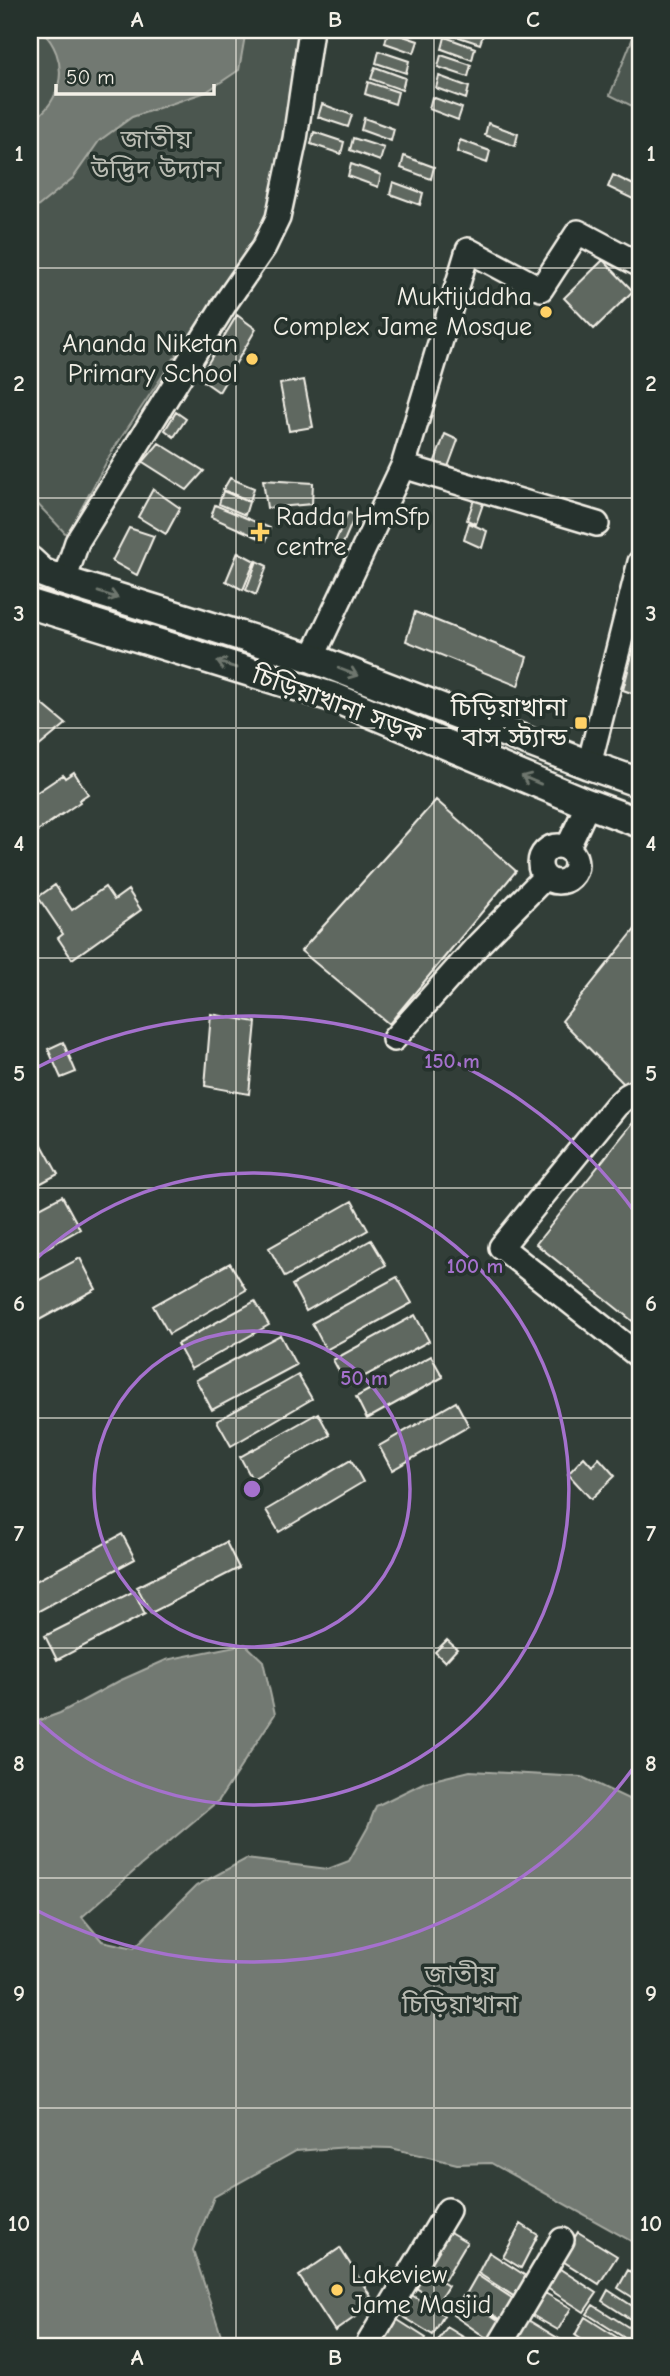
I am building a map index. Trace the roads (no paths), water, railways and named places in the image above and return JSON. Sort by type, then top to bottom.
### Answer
[{"type":"main road","name":"চিড়িয়াখানা সড়ক","points":[[640,783],[312,659],[46,572],[30,604],[335,698],[584,802],[640,822]]},
{"type":"main road","points":[[584,802],[589,765]]},
{"type":"street","points":[[46,572],[77,542],[226,302],[264,247],[278,218],[295,139],[311,30]]},
{"type":"street","points":[[312,659],[402,466],[468,250],[541,289],[578,232],[640,265]]},
{"type":"street","points":[[402,466],[597,524]]},
{"type":"street","points":[[589,765],[640,562]]},
{"type":"street","points":[[394,1039],[479,944],[545,877],[556,882],[573,874],[576,863],[567,849],[584,802]]},
{"type":"street","points":[[640,1089],[616,1106],[501,1247],[640,1357]]},
{"type":"street","points":[[367,2346],[448,2210]]},
{"type":"street","points":[[499,2346],[562,2240]]},
{"type":"place","name":"Muktijuddha Complex Jame Mosque","points":[[546,312]]},
{"type":"place","name":"Ananda Niketan Primary School","points":[[252,359]]},
{"type":"place","name":"Radda HmSfp centre","points":[[260,532]]},
{"type":"place","name":"চিড়িয়াখানা বাস স্ট্যান্ড","points":[[581,723]]},
{"type":"place","name":"Lakeview Jame Masjid","points":[[337,2290]]},
{"type":"park label","name":"জাতীয় উদ্ভিদ উদ্যান","points":[[156,155]]},
{"type":"park label","name":"জাতীয় চিড়িয়াখানা","points":[[460,1990]]}]
